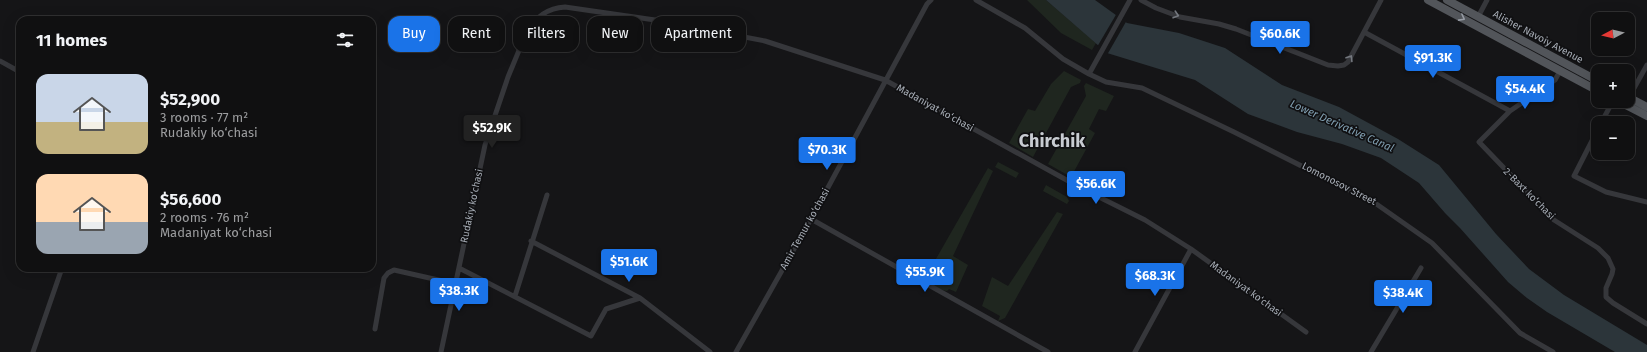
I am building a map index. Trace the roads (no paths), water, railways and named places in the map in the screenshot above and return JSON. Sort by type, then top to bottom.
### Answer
[{"type":"main road","name":"Alisher Navoiy Avenue","points":[[1428,0],[1591,86]]},
{"type":"main road","name":"Alisher Navoiy Avenue","points":[[1447,0],[1591,77]]},
{"type":"main road","points":[[1635,103],[1647,107]]},
{"type":"main road","points":[[1635,107],[1647,116]]},
{"type":"street","name":"Amir Temur ko‘chasi","points":[[736,352],[811,219],[927,4],[931,0]]},
{"type":"street","points":[[976,0],[1025,28],[1063,60],[1089,74],[1096,58],[1130,0]]},
{"type":"street","points":[[1141,0],[1156,8],[1180,17],[1219,24],[1236,29],[1317,61],[1338,66],[1344,65],[1348,62],[1381,0]]},
{"type":"street","points":[[1478,17],[1487,0]]},
{"type":"street","name":"Madaniyat ko‘chasi","points":[[540,16],[550,10],[565,7],[655,20],[765,41],[885,80],[1081,188],[1145,220],[1191,249],[1306,332]]},
{"type":"street","points":[[1364,32],[1510,111],[1555,80],[1560,71]]},
{"type":"street","name":"Rudakiy ko‘chasi","points":[[441,352],[484,145],[518,52]]},
{"type":"street","points":[[0,61],[16,70]]},
{"type":"street","points":[[1635,85],[1647,65]]},
{"type":"street","name":"Lomonosov Street","points":[[1089,74],[1106,82],[1142,88],[1375,202],[1432,243],[1520,333],[1553,352]]},
{"type":"street","name":"2-Baxt ko‘chasi","points":[[1510,111],[1479,142],[1554,220],[1604,253],[1612,264],[1612,274],[1606,288],[1606,297],[1647,324]]},
{"type":"street","points":[[1591,143],[1574,176],[1606,192],[1647,202]]},
{"type":"street","points":[[515,296],[531,241],[547,195]]},
{"type":"street","points":[[811,219],[1048,352]]},
{"type":"street","points":[[531,241],[640,298],[710,352]]},
{"type":"street","points":[[1135,352],[1191,249]]},
{"type":"street","points":[[459,268],[591,336],[606,309],[640,298]]},
{"type":"street","points":[[1371,352],[1421,268]]},
{"type":"street","points":[[375,329],[384,278],[388,273],[394,270],[456,284]]},
{"type":"street","points":[[33,352],[61,272]]},
{"type":"water","name":"Lower Derivative Canal","points":[[1046,0],[1095,0],[1127,23],[1179,33],[1225,48],[1282,85],[1339,107],[1398,139],[1439,165],[1496,234],[1529,269],[1564,295],[1647,345],[1647,352],[1615,352],[1547,312],[1527,298],[1508,282],[1419,183],[1381,158],[1342,144],[1297,132],[1248,114],[1195,80],[1107,53]]},
{"type":"district","name":"Chirchik","points":[[1052,141]]}]
